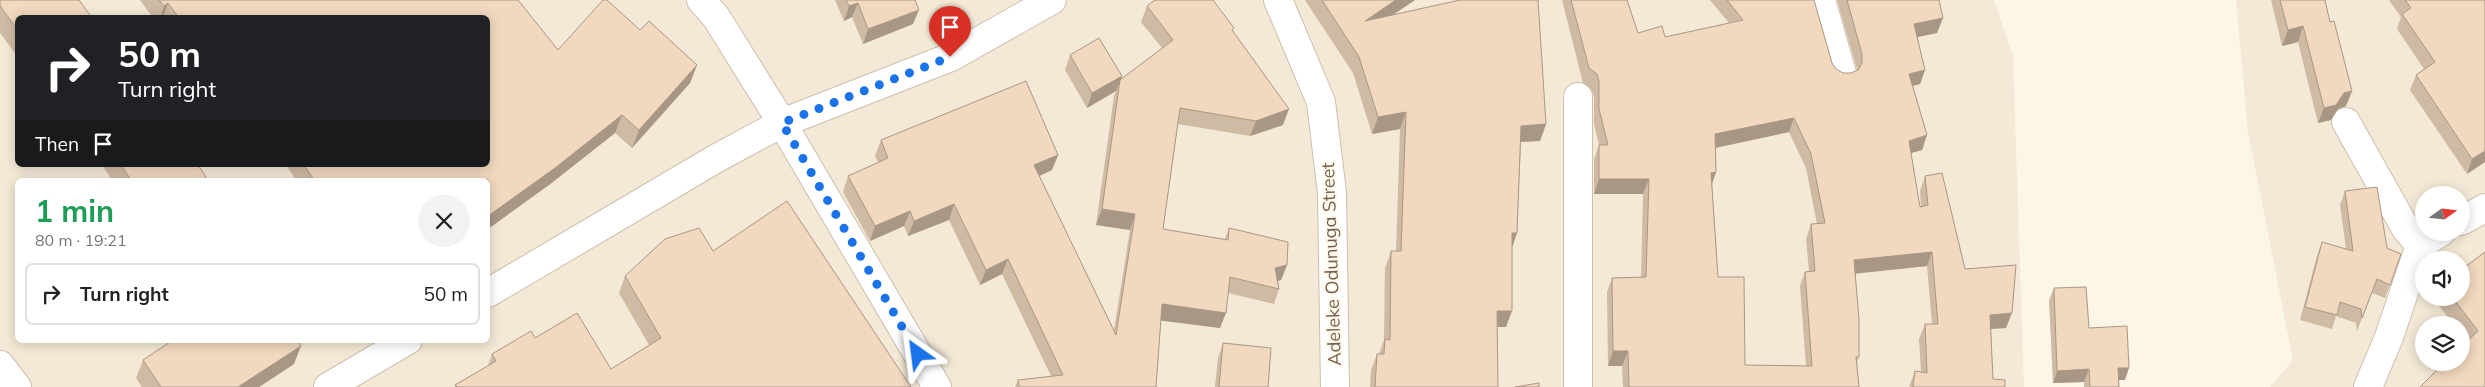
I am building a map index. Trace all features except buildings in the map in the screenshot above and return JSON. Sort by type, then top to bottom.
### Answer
[{"type":"street","points":[[701,0],[716,17],[782,123],[937,387]]},
{"type":"street","points":[[490,292],[717,158],[782,123],[950,57],[1052,0]]},
{"type":"street","name":"Adeleke Odunuga Street","points":[[1278,0],[1320,102],[1332,193],[1335,387]]},
{"type":"street","points":[[1821,0],[1842,73]]},
{"type":"street","points":[[1578,97],[1578,387]]},
{"type":"street","points":[[2346,122],[2406,229],[2415,233]]},
{"type":"street","points":[[2470,216],[2485,208]]},
{"type":"street","points":[[2368,387],[2430,241]]},
{"type":"street","points":[[328,387],[403,343]]},
{"type":"street","points":[[0,365],[17,387]]},
{"type":"shaded area","points":[[0,0],[1994,0],[2013,56],[2024,387],[0,387]]},
{"type":"shaded area","points":[[2236,0],[2485,0],[2485,387],[2270,387],[2293,360],[2248,132]]},
{"type":"route","points":[[918,354],[782,123],[950,57]]}]
